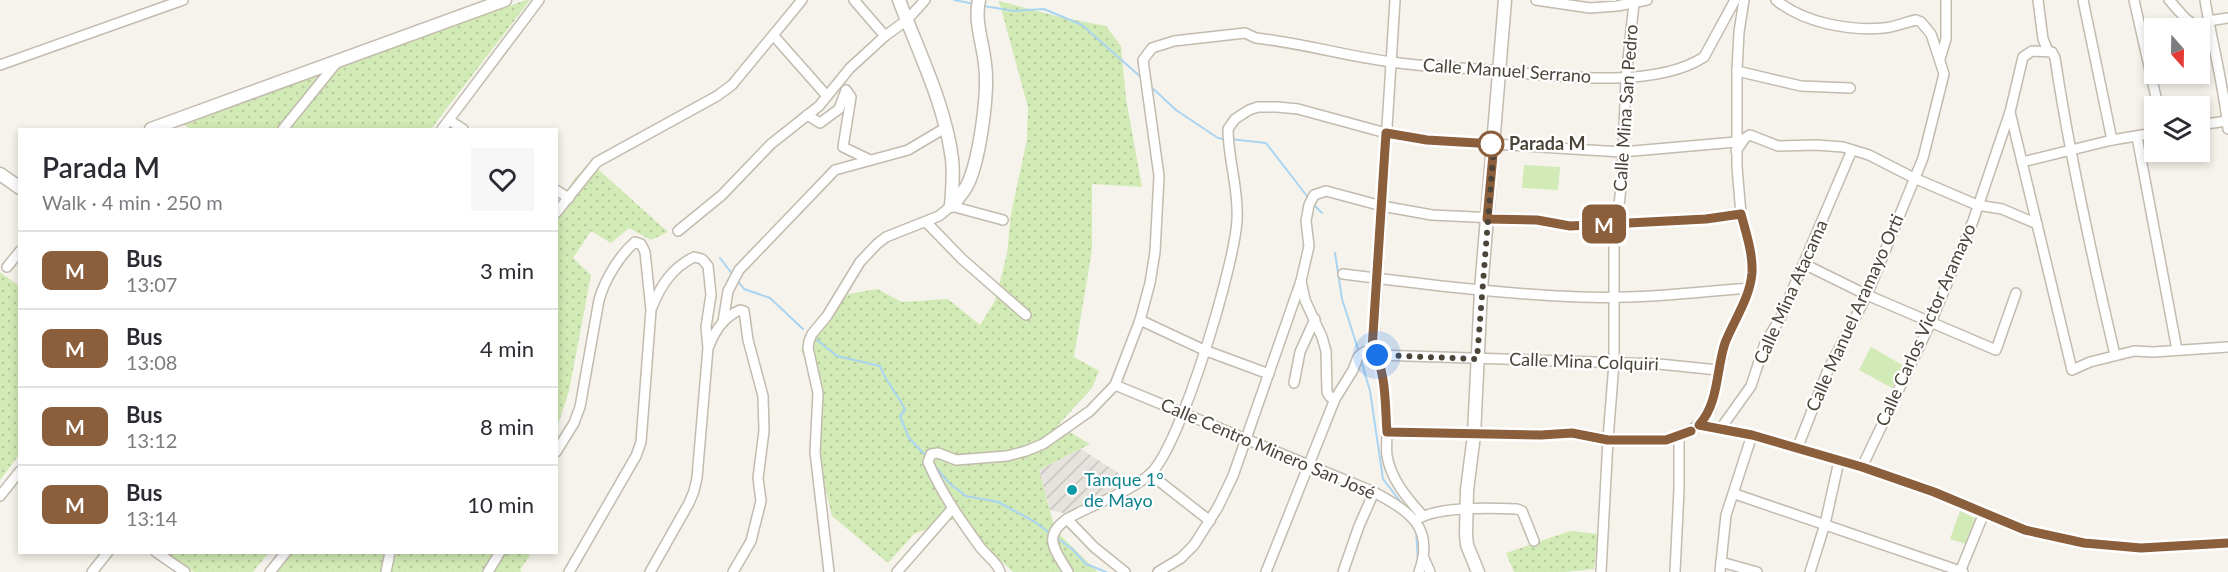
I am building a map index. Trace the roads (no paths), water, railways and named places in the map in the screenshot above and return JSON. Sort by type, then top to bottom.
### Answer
[{"type":"street","points":[[0,65],[183,0]]},
{"type":"street","points":[[154,128],[505,0]]},
{"type":"street","points":[[443,128],[539,0]]},
{"type":"street","points":[[558,210],[597,162],[732,86],[802,0]]},
{"type":"street","points":[[854,0],[885,36]]},
{"type":"street","points":[[899,0],[912,28],[945,128],[952,160],[951,206]]},
{"type":"street","points":[[678,231],[722,195],[771,144],[807,116],[850,68],[885,36],[907,20],[925,0]]},
{"type":"street","points":[[829,572],[815,452],[818,393],[808,348],[809,341],[860,262],[877,244],[886,237],[939,216],[965,189],[970,178],[984,107],[986,65],[978,21],[979,0]]},
{"type":"street","points":[[1395,0],[1377,279],[1375,353],[1382,375],[1387,432],[1386,455],[1393,474],[1419,519],[1424,539],[1424,558],[1419,572]]},
{"type":"street","points":[[1478,572],[1467,545],[1469,460],[1474,435],[1481,290],[1505,0]]},
{"type":"street","points":[[1536,0],[1590,8],[1647,0]]},
{"type":"street","name":"Calle Manuel Serrano","points":[[1140,321],[1155,252],[1159,186],[1143,60],[1152,48],[1163,44],[1245,33],[1256,38],[1392,62],[1626,78],[1671,72],[1696,63],[1704,57],[1735,0]]},
{"type":"street","points":[[1387,432],[1474,435],[1572,433],[1608,440],[1666,440],[1678,437],[1699,425],[1711,408],[1726,342],[1752,276],[1750,250],[1741,214],[1736,147],[1739,32],[1744,0]]},
{"type":"street","points":[[1776,0],[1809,18],[1841,26],[1887,28],[1921,21],[1931,34],[1940,59]]},
{"type":"street","points":[[1940,59],[1946,39],[1946,0]]},
{"type":"street","points":[[2038,0],[2043,39],[2048,51],[2052,52],[2055,58],[2070,150],[2115,355]]},
{"type":"street","points":[[2084,0],[2112,140]]},
{"type":"street","points":[[2134,0],[2156,96]]},
{"type":"street","points":[[2169,0],[2185,18]]},
{"type":"street","points":[[2205,0],[2208,18]]},
{"type":"street","name":"Calle Mina San Pedro","points":[[1601,572],[1614,363],[1614,248],[1622,179],[1626,78],[1634,3]]},
{"type":"street","points":[[2210,21],[2228,18]]},
{"type":"street","points":[[2210,30],[2226,94],[2228,125],[2210,125]]},
{"type":"street","points":[[774,36],[827,96]]},
{"type":"street","name":"Calle Carlos Victor Aramayo","points":[[1862,467],[1931,322],[1969,231],[2010,112],[2023,57],[2032,51],[2048,51]]},
{"type":"street","points":[[284,128],[339,59]]},
{"type":"street","name":"Calle Manuel Aramayo Orti","points":[[1797,449],[1828,370],[1867,295],[1923,158],[1944,74],[1940,59]]},
{"type":"street","points":[[1737,71],[1801,86],[1850,88]]},
{"type":"street","points":[[807,116],[820,123],[839,109],[846,90],[851,97],[843,147],[870,160]]},
{"type":"street","points":[[1068,572],[1051,542],[1058,525],[1150,474],[1161,460],[1183,412],[1204,350],[1232,251],[1237,222],[1237,196],[1228,140],[1230,123],[1249,110],[1258,107],[1298,109],[1386,133],[1427,140],[1622,152],[1736,147],[1750,135],[1778,146],[1843,147],[1869,155],[1914,178],[1977,205],[2002,209],[2037,224]]},
{"type":"street","points":[[2010,112],[2072,370],[2090,362],[2134,351],[2228,346]]},
{"type":"street","points":[[449,120],[461,128]]},
{"type":"street","points":[[723,322],[728,291],[739,270],[835,170],[908,150],[945,128]]},
{"type":"street","points":[[2022,162],[2112,140],[2144,135]]},
{"type":"street","points":[[2137,137],[2177,350]]},
{"type":"street","name":"Calle Mina Atacama","points":[[1721,428],[1751,386],[1765,343],[1776,328],[1852,150]]},
{"type":"street","points":[[0,174],[18,187]]},
{"type":"street","points":[[558,191],[568,198]]},
{"type":"street","points":[[1158,572],[1187,553],[1210,521],[1229,485],[1301,281],[1309,246],[1306,220],[1310,199],[1314,195],[1326,191],[1382,206],[1432,215],[1537,220],[1570,226],[1706,219],[1741,214]]},
{"type":"street","points":[[951,206],[1004,220]]},
{"type":"street","points":[[926,222],[962,260],[1026,315]]},
{"type":"street","points":[[558,449],[574,423],[580,407],[603,287],[628,248],[635,242],[641,244],[645,252],[651,310],[641,442],[636,456],[569,572]]},
{"type":"street","points":[[8,267],[18,254]]},
{"type":"street","points":[[650,572],[694,491],[708,348],[706,327],[711,295],[708,266],[702,259],[694,257],[674,270],[666,279],[651,310]]},
{"type":"street","points":[[1804,264],[1867,295],[1996,350],[2016,293]]},
{"type":"street","points":[[1343,274],[1547,295],[1613,297],[1749,288]]},
{"type":"street","points":[[1301,281],[1305,300],[1315,319],[1326,351],[1327,392],[1335,399]]},
{"type":"street","points":[[708,348],[715,331],[723,322],[740,309],[744,311],[748,340],[763,396],[764,431],[758,478],[759,512],[751,541],[733,572]]},
{"type":"street","points":[[1294,383],[1300,352],[1315,319]]},
{"type":"street","points":[[1000,572],[1000,568],[986,555],[940,490],[928,462],[931,454],[938,453],[956,460],[1007,456],[1026,452],[1043,444],[1090,411],[1115,385],[1140,321],[1204,350],[1269,374]]},
{"type":"street","points":[[1266,572],[1335,399],[1353,370],[1358,357],[1364,352],[1375,353]]},
{"type":"street","name":"Calle Mina Colquiri","points":[[1375,353],[1477,359],[1659,364],[1718,370]]},
{"type":"street","name":"Calle Centro Minero San José","points":[[1115,385],[1374,492],[1419,519]]},
{"type":"street","points":[[1699,425],[1752,435],[1862,467],[1934,492],[2025,530],[2105,546],[2141,548],[2228,543]]},
{"type":"street","points":[[1752,435],[1740,467],[1735,494],[1726,515],[1720,567],[1757,572]]},
{"type":"street","points":[[1675,572],[1679,489],[1678,437]]},
{"type":"street","points":[[1810,572],[1825,525],[1839,461]]},
{"type":"street","points":[[0,496],[18,474]]},
{"type":"street","points":[[1150,474],[1210,521]]},
{"type":"street","points":[[1343,572],[1374,492]]},
{"type":"street","points":[[1735,494],[1961,572],[1984,513]]},
{"type":"street","points":[[1419,519],[1475,508],[1522,511],[1534,541]]},
{"type":"street","points":[[897,572],[952,509]]},
{"type":"street","points":[[1067,519],[1094,547],[1125,572]]},
{"type":"street","points":[[92,572],[106,554]]},
{"type":"street","points":[[159,554],[185,572]]},
{"type":"street","points":[[270,572],[284,554]]},
{"type":"street","points":[[386,572],[390,554]]},
{"type":"street","points":[[488,572],[499,554]]},
{"type":"street","points":[[1424,558],[1430,572]]},
{"type":"waterway","points":[[954,0],[975,4]]},
{"type":"waterway","points":[[984,6],[1014,11],[1044,9],[1082,25],[1143,79]]},
{"type":"waterway","points":[[1149,85],[1176,110],[1218,138],[1224,139]]},
{"type":"waterway","points":[[1230,139],[1266,143],[1310,200]]},
{"type":"waterway","points":[[1313,204],[1322,213]]},
{"type":"waterway","points":[[1335,253],[1342,299],[1359,352]]},
{"type":"waterway","points":[[720,258],[733,275]]},
{"type":"waterway","points":[[737,280],[744,289],[770,298],[803,329]]},
{"type":"waterway","points":[[817,340],[837,356],[880,366],[905,410],[900,416],[909,438],[927,457]]},
{"type":"waterway","points":[[1361,360],[1370,391],[1383,479],[1403,505]]},
{"type":"waterway","points":[[933,464],[949,483],[966,496],[998,502],[1035,522],[1051,534]]},
{"type":"waterway","points":[[1416,530],[1418,560]]},
{"type":"waterway","points":[[1056,537],[1086,564],[1106,572]]},
{"type":"place","name":"Parada M","points":[[1491,144]]},
{"type":"place","name":"Tanque 1° de Mayo","points":[[1072,490]]}]
